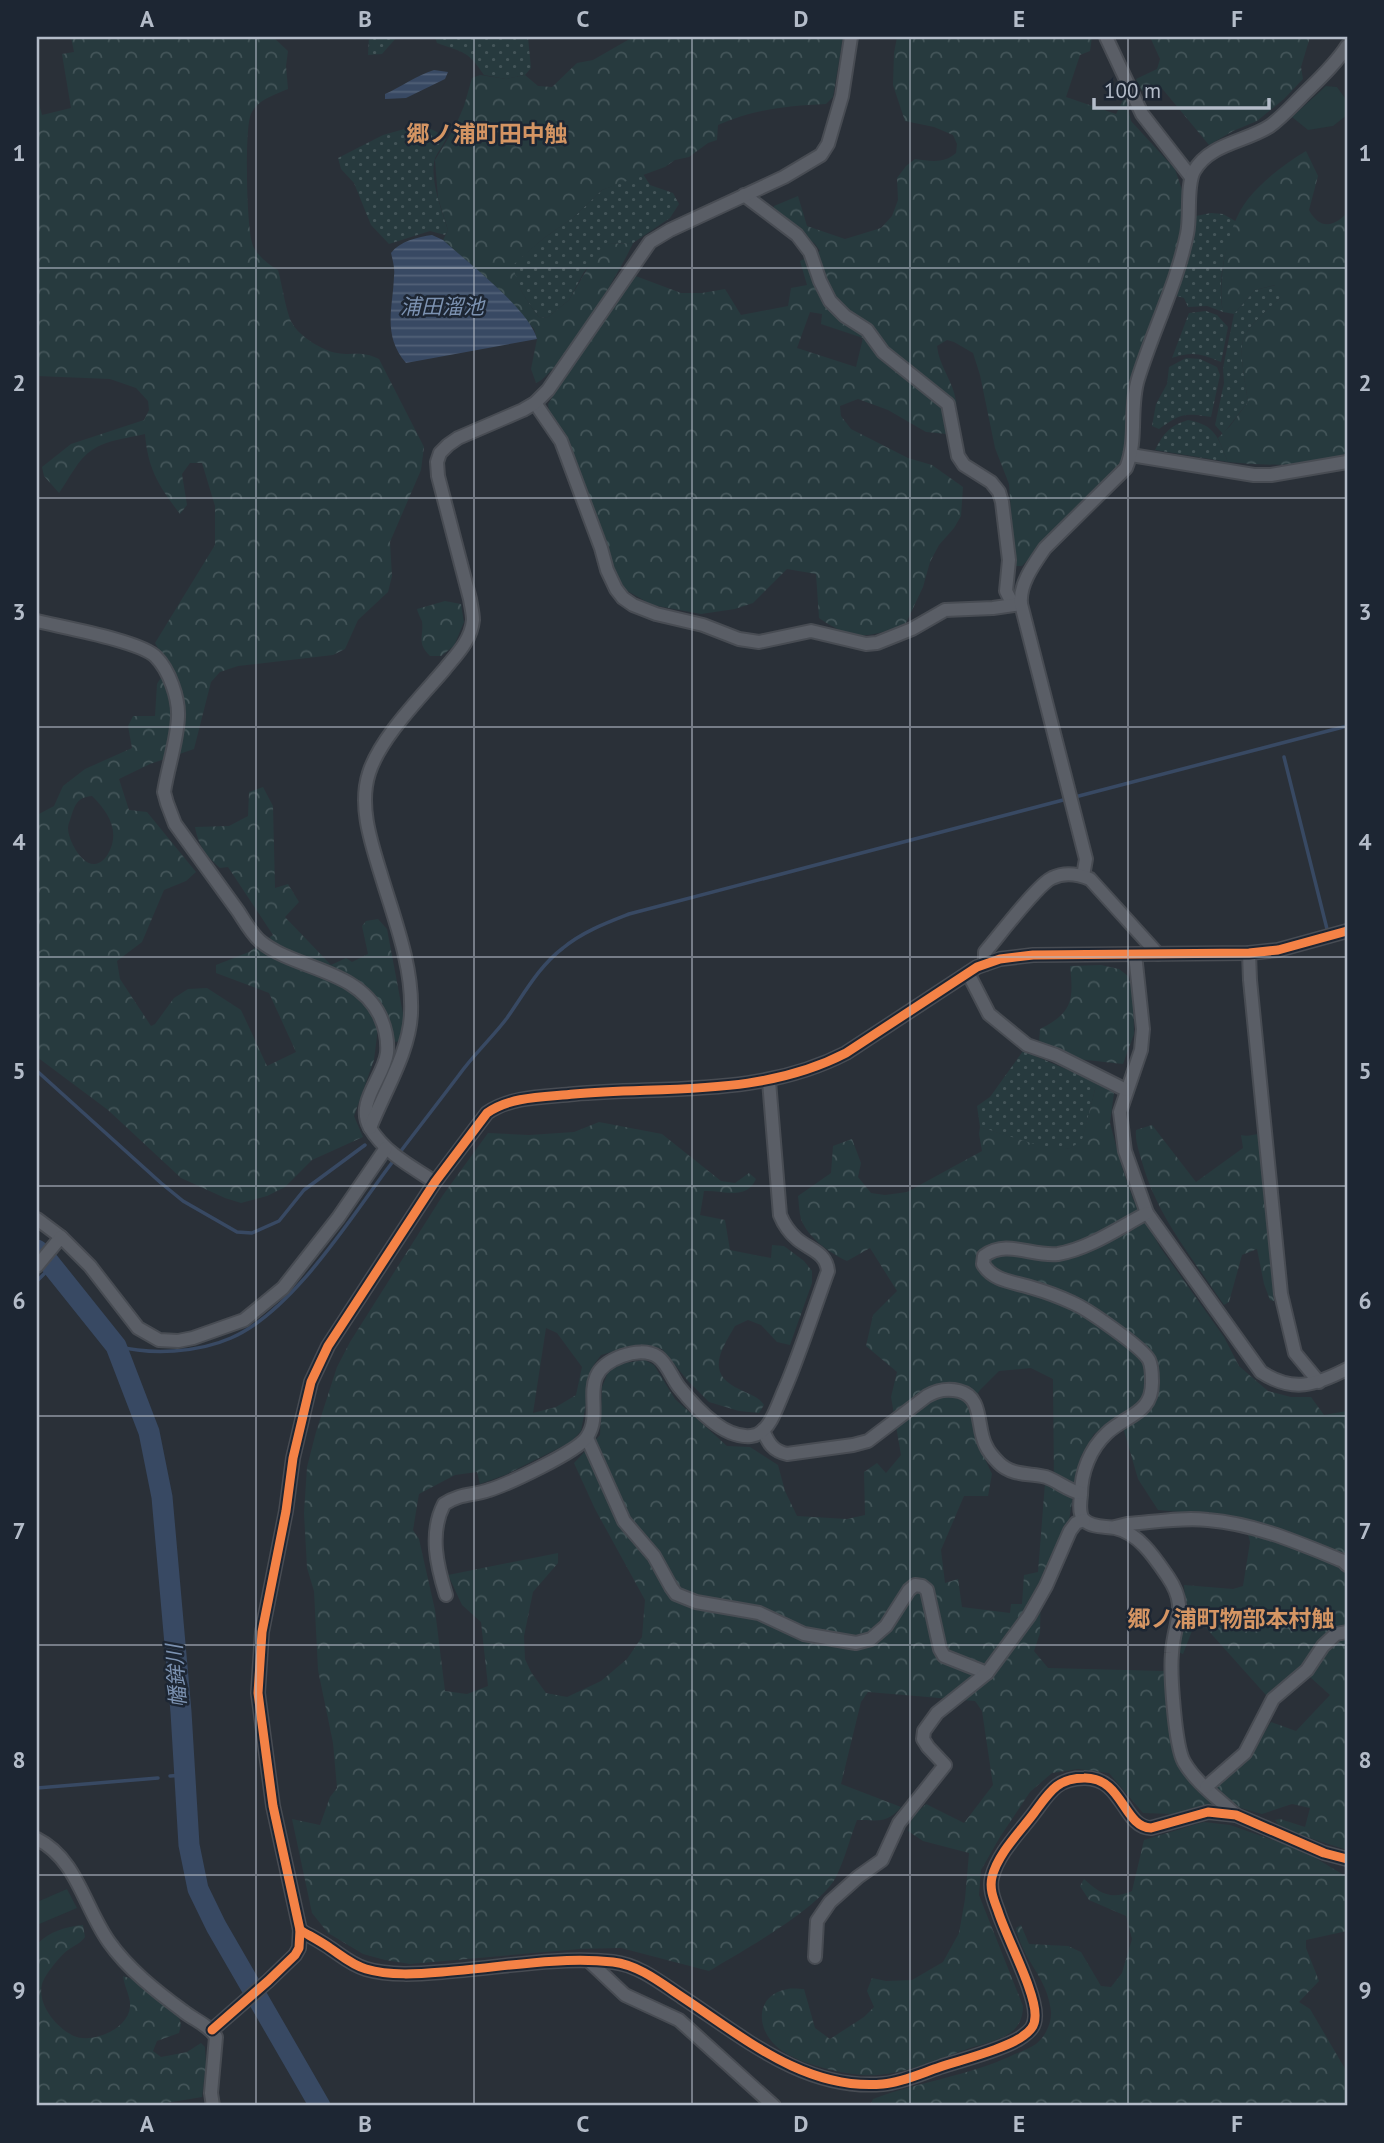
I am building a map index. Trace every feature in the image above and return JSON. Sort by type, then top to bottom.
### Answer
[{"type":"street","points":[[370,1128],[401,1055],[411,1013],[404,953],[370,835],[366,804],[369,773],[382,746],[463,647],[473,619],[438,476],[437,462],[440,453],[458,438],[535,403],[548,390],[650,242],[784,177],[821,155],[828,144],[842,96],[851,37]]},
{"type":"street","points":[[1106,37],[1142,114],[1191,177]]},
{"type":"street","points":[[1017,604],[1026,580],[1045,548],[1126,468],[1131,455],[1137,381],[1182,260],[1189,227],[1191,177],[1196,168],[1215,150],[1272,125],[1338,61],[1347,46]]},
{"type":"street","points":[[744,195],[797,235],[810,252],[830,301],[845,316],[867,330],[883,352],[948,404],[958,456],[964,465],[991,482],[999,492],[1009,560],[1006,591],[1017,604],[1071,799],[1086,859],[1083,876]]},
{"type":"street","points":[[535,403],[561,441],[616,589],[633,605],[739,639],[759,642],[811,631],[866,644],[877,643],[912,629],[944,610],[1017,604]]},
{"type":"street","points":[[1131,455],[1254,475],[1271,475],[1347,462]]},
{"type":"street","points":[[37,621],[134,644],[156,656],[176,695],[178,715],[164,792],[175,824],[259,940],[334,975],[354,987],[372,1003],[386,1036],[387,1055],[366,1106],[365,1116],[370,1128],[389,1151],[435,1182]]},
{"type":"street","points":[[985,964],[985,952],[1043,883],[1065,874],[1090,879],[1158,954]]},
{"type":"street","points":[[212,2030],[268,1981],[299,1948],[300,1930],[273,1806],[258,1693],[262,1632],[286,1511],[293,1458],[311,1382],[328,1346],[435,1182],[477,1123],[496,1106],[509,1101],[619,1091],[724,1087],[769,1081],[823,1065],[846,1053],[968,973],[1000,959],[1033,955],[1249,953],[1278,950],[1347,931]]},
{"type":"street","points":[[1249,953],[1281,1294],[1295,1353],[1319,1382]]},
{"type":"street","points":[[1135,954],[1143,1029],[1140,1050],[1120,1112],[1125,1151],[1147,1213],[1261,1372],[1274,1380],[1307,1385],[1347,1368]]},
{"type":"street","points":[[968,973],[989,1014],[1027,1045],[1056,1055],[1126,1090]]},
{"type":"street","points":[[446,1595],[436,1557],[437,1527],[444,1504],[457,1496],[478,1494],[511,1481],[587,1438],[591,1426],[593,1387],[598,1372],[605,1364],[639,1352],[651,1353],[661,1358],[680,1388],[695,1405],[728,1432],[739,1436],[757,1435],[771,1422],[828,1271],[823,1256],[797,1239],[786,1228],[780,1215],[769,1081]]},
{"type":"street","points":[[37,1219],[90,1266],[138,1328],[159,1340],[178,1341],[244,1320],[283,1288],[389,1151]]},
{"type":"street","points":[[1147,1213],[1088,1244],[1059,1254],[1005,1248],[992,1250],[984,1256],[983,1264],[994,1276],[1076,1304],[1138,1348],[1149,1359],[1152,1388],[1148,1402],[1133,1416],[1108,1432],[1094,1448],[1082,1474],[1081,1514],[1084,1520],[1093,1525],[1115,1528],[1138,1539],[1175,1588],[1180,1605],[1171,1662],[1178,1746],[1191,1772],[1236,1815]]},
{"type":"street","points":[[37,1266],[60,1239]]},
{"type":"street","points":[[763,1430],[770,1444],[778,1452],[787,1454],[853,1445],[868,1441],[937,1391],[956,1390],[966,1393],[975,1401],[985,1445],[1006,1470],[1046,1477],[1081,1493]]},
{"type":"street","points":[[587,1438],[624,1521],[654,1556],[676,1594],[696,1602],[759,1614],[804,1634],[856,1643],[871,1639],[886,1626],[909,1590],[915,1585],[922,1586],[927,1591],[944,1656],[986,1673]]},
{"type":"street","points":[[1115,1528],[1127,1524],[1206,1519],[1276,1533],[1347,1565]]},
{"type":"street","points":[[815,1957],[817,1921],[830,1902],[882,1860],[899,1823],[945,1765],[923,1739],[924,1731],[937,1713],[986,1673],[1029,1616],[1046,1586],[1070,1531],[1076,1523],[1084,1520]]},
{"type":"street","points":[[1206,1787],[1245,1753],[1273,1699],[1307,1670],[1323,1646],[1336,1634],[1347,1632]]},
{"type":"street","points":[[300,1930],[348,1961],[364,1969],[376,1971],[419,1973],[541,1963],[615,1962],[645,1973],[769,2055],[794,2068],[824,2079],[884,2084],[1020,2039],[1031,2029],[1035,2020],[1031,1995],[996,1907],[991,1889],[992,1877],[997,1862],[1042,1802],[1061,1782],[1083,1778],[1099,1779],[1111,1787],[1130,1814],[1145,1828],[1208,1812],[1236,1815],[1324,1853],[1347,1859]]},
{"type":"street","points":[[37,1839],[63,1857],[94,1920],[123,1960],[185,2013],[212,2030],[216,2037],[211,2093],[213,2106]]},
{"type":"street","points":[[590,1962],[625,1995],[679,2020],[774,2106]]},
{"type":"green space","points":[[71,37],[273,37],[288,51],[288,89],[260,103],[252,111],[248,127],[247,184],[251,240],[259,255],[278,270],[286,305],[295,328],[312,342],[331,352],[362,354],[379,359],[424,447],[421,470],[390,542],[392,576],[388,592],[358,620],[345,649],[333,655],[238,666],[220,672],[211,682],[194,749],[150,764],[119,779],[129,810],[147,812],[196,872],[186,881],[164,890],[142,942],[117,961],[120,979],[151,1026],[174,998],[188,989],[207,988],[241,1010],[267,1066],[296,1052],[269,993],[216,973],[216,965],[249,952],[273,935],[228,867],[220,868],[207,855],[195,827],[229,826],[248,816],[249,792],[263,787],[273,806],[275,888],[288,884],[299,902],[285,917],[331,965],[346,958],[352,962],[368,954],[362,926],[366,921],[378,919],[387,929],[404,1019],[402,1041],[394,1042],[391,1024],[378,1028],[374,1060],[354,1116],[363,1137],[312,1160],[285,1187],[267,1196],[241,1203],[181,1178],[108,1110],[37,1057],[37,815],[54,806],[63,786],[85,769],[132,748],[128,726],[133,716],[155,716],[157,684],[168,666],[155,643],[215,545],[215,506],[202,463],[190,463],[182,474],[187,505],[180,514],[156,477],[145,434],[111,442],[92,450],[78,464],[59,493],[44,476],[42,467],[71,444],[144,420],[149,410],[148,401],[136,388],[110,379],[37,376],[37,104],[42,115],[71,108],[62,54],[74,52]],"holes":[[[92,796],[111,822],[112,846],[101,862],[90,864],[77,851],[70,839],[68,828],[74,808],[80,800]]]},
{"type":"green space","points":[[369,37],[397,37],[382,54],[368,55]]},
{"type":"green space","points":[[435,37],[528,37],[531,68],[525,75],[506,79],[484,75],[469,57],[437,43]]},
{"type":"green space","points":[[633,37],[843,37],[833,97],[826,104],[771,109],[718,125],[717,140],[708,143],[689,157],[675,160],[665,167],[602,190],[574,217],[513,265],[526,299],[539,317],[547,318],[569,300],[597,252],[609,244],[633,243],[573,343],[546,377],[536,383],[531,369],[537,339],[534,329],[496,287],[443,240],[448,230],[438,198],[435,160],[455,127],[472,78],[480,75],[506,79],[525,75],[538,86],[552,87],[577,63],[593,60]]},
{"type":"green space","points":[[897,37],[1092,37],[1090,51],[1080,55],[1066,97],[1116,114],[1126,99],[1131,121],[1175,169],[1182,190],[1184,217],[1178,261],[1151,325],[1127,393],[1125,452],[1120,464],[1022,566],[1015,566],[1009,484],[995,448],[980,375],[973,353],[947,340],[937,346],[956,401],[956,409],[947,434],[926,432],[888,410],[858,399],[840,406],[841,416],[851,429],[908,458],[932,465],[963,487],[961,516],[930,562],[923,587],[906,623],[872,635],[842,631],[819,618],[816,574],[787,569],[753,603],[735,609],[701,614],[652,605],[617,585],[577,469],[548,404],[633,275],[681,293],[725,289],[741,315],[788,306],[791,288],[807,285],[800,261],[820,251],[815,244],[772,211],[774,206],[798,196],[807,226],[845,239],[881,228],[892,216],[898,200],[897,178],[915,159],[942,160],[956,153],[957,144],[953,135],[934,127],[905,121],[893,85]],"holes":[[[810,312],[822,314],[821,324],[863,338],[856,367],[797,348]]]},
{"type":"green space","points":[[1150,37],[1310,37],[1301,67],[1303,79],[1257,121],[1209,145],[1160,86],[1142,91],[1136,79],[1157,69],[1160,59]]},
{"type":"green space","points":[[1326,86],[1337,87],[1347,101],[1347,115],[1333,126],[1308,130],[1292,117]]},
{"type":"green space","points":[[415,126],[432,130],[446,139],[435,158],[434,175],[448,230],[445,235],[430,231],[389,244],[371,225],[354,183],[341,169],[338,158],[383,135]]},
{"type":"green space","points":[[1306,151],[1318,176],[1309,210],[1317,221],[1326,224],[1337,222],[1347,213],[1347,452],[1306,463],[1272,465],[1228,462],[1218,438],[1248,402],[1242,362],[1243,340],[1254,323],[1281,297],[1280,290],[1275,285],[1255,290],[1234,314],[1223,312],[1221,284],[1225,253],[1234,223],[1248,199],[1275,172]]},
{"type":"green space","points":[[643,174],[650,185],[673,193],[679,204],[670,218],[633,243],[609,244],[584,272],[569,300],[547,318],[539,317],[522,293],[512,265],[574,217],[602,190]]},
{"type":"green space","points":[[1223,214],[1237,222],[1228,243],[1223,266],[1223,312],[1207,306],[1188,307],[1184,298],[1177,296],[1196,216]]},
{"type":"green space","points":[[1276,285],[1281,290],[1281,297],[1254,323],[1243,340],[1242,362],[1248,402],[1223,434],[1215,425],[1234,314],[1255,290]]},
{"type":"green space","points":[[1206,311],[1217,315],[1228,327],[1221,362],[1197,354],[1172,358],[1189,313]]},
{"type":"green space","points":[[1186,358],[1200,359],[1217,367],[1220,375],[1211,417],[1183,416],[1159,429],[1152,426],[1156,404],[1167,384],[1169,367]]},
{"type":"green space","points":[[1188,420],[1205,425],[1215,434],[1228,462],[1155,450],[1168,431]]},
{"type":"green space","points":[[445,601],[461,604],[464,622],[454,646],[441,656],[430,656],[422,643],[422,621],[417,609]]},
{"type":"green space","points":[[1101,965],[1119,969],[1128,976],[1133,991],[1134,1034],[1123,1064],[1077,1059],[1039,1042],[1040,1029],[1059,1017],[1068,1005],[1072,988],[1070,966]]},
{"type":"green space","points":[[1023,1051],[1097,1082],[1082,1141],[1071,1148],[1053,1151],[980,1127],[977,1106],[990,1097]]},
{"type":"green space","points":[[1097,1082],[1114,1093],[1110,1123],[1133,1199],[1160,1247],[1224,1337],[1239,1366],[1268,1391],[1291,1397],[1311,1397],[1324,1415],[1347,1411],[1347,1850],[1282,1829],[1275,1820],[1280,1819],[1305,1827],[1310,1808],[1292,1804],[1262,1814],[1212,1804],[1173,1814],[1143,1813],[1109,1773],[1078,1769],[1052,1773],[1030,1792],[981,1870],[979,1895],[1023,2006],[1018,2024],[998,2039],[889,2074],[861,2075],[816,2066],[784,2052],[769,2038],[762,2021],[765,2004],[777,1992],[804,1989],[815,2028],[830,2039],[864,2017],[874,2007],[867,1991],[872,1978],[886,1981],[912,1980],[943,1962],[959,1933],[969,1853],[923,1841],[908,1831],[913,1816],[926,1804],[964,1823],[993,1785],[982,1711],[975,1701],[868,1692],[861,1702],[841,1784],[901,1807],[886,1819],[857,1820],[836,1877],[827,1889],[797,1916],[709,1971],[621,1948],[580,1949],[410,1964],[363,1954],[328,1933],[312,1913],[292,1819],[320,1825],[330,1797],[337,1788],[333,1743],[318,1670],[314,1591],[307,1568],[304,1513],[307,1467],[337,1367],[350,1342],[443,1195],[488,1133],[529,1135],[574,1132],[599,1122],[662,1134],[721,1181],[735,1183],[749,1173],[756,1179],[752,1186],[740,1192],[704,1191],[700,1215],[725,1220],[730,1250],[771,1258],[772,1245],[784,1246],[804,1261],[812,1271],[812,1283],[790,1345],[777,1342],[761,1325],[748,1320],[735,1326],[721,1353],[719,1370],[723,1377],[730,1384],[762,1402],[764,1405],[759,1413],[739,1411],[709,1402],[662,1349],[648,1345],[625,1348],[601,1355],[593,1366],[581,1431],[571,1442],[505,1475],[480,1484],[477,1472],[455,1475],[419,1494],[413,1530],[419,1539],[435,1610],[445,1691],[467,1694],[488,1686],[481,1622],[462,1605],[448,1575],[558,1553],[558,1563],[533,1592],[524,1636],[525,1659],[546,1693],[567,1697],[601,1681],[627,1659],[642,1637],[645,1600],[595,1509],[574,1463],[600,1435],[602,1387],[609,1370],[625,1363],[645,1360],[654,1365],[675,1399],[727,1446],[750,1447],[778,1465],[785,1491],[797,1516],[847,1519],[865,1515],[864,1472],[877,1463],[886,1473],[901,1455],[891,1397],[897,1372],[866,1346],[873,1315],[897,1291],[870,1248],[847,1261],[814,1239],[801,1219],[798,1196],[831,1173],[833,1146],[852,1139],[861,1163],[858,1177],[871,1193],[885,1195],[907,1192],[982,1151],[980,1127],[1053,1150],[1071,1148],[1082,1140]],"holes":[[[546,1328],[557,1333],[582,1367],[576,1395],[556,1407],[533,1413]],[[1031,1368],[1053,1379],[1054,1486],[1045,1483],[1038,1572],[1024,1575],[1022,1604],[1011,1604],[1010,1613],[962,1607],[958,1579],[945,1583],[941,1550],[964,1496],[988,1496],[992,1474],[984,1457],[970,1405],[980,1390],[999,1371]],[[1120,1417],[1138,1479],[1158,1510],[1244,1518],[1250,1542],[1243,1586],[1233,1589],[1184,1585],[1186,1615],[1178,1652],[1183,1654],[1197,1618],[1274,1704],[1310,1677],[1330,1695],[1296,1731],[1271,1722],[1250,1756],[1222,1782],[1203,1792],[1182,1772],[1172,1751],[1165,1671],[1048,1668],[1034,1651],[1040,1633],[1041,1588],[1069,1521],[1081,1456],[1094,1434]]]},
{"type":"green space","points":[[1152,1125],[1196,1182],[1243,1148],[1241,1135],[1261,1134],[1274,1301],[1270,1300],[1264,1284],[1257,1249],[1242,1255],[1229,1302],[1224,1305],[1188,1254],[1157,1201],[1139,1150],[1136,1130]]},
{"type":"green space","points":[[1204,1822],[1230,1825],[1304,1851],[1347,1877],[1347,1931],[1306,1940],[1306,1948],[1319,1981],[1299,2002],[1310,2009],[1347,2072],[1347,2106],[870,2106],[873,2099],[994,2063],[1036,2044],[1042,2038],[1051,2016],[1049,1999],[1023,1950],[1016,1928],[1021,1925],[1029,1944],[1068,1946],[1081,1952],[1101,1986],[1111,1987],[1122,1973],[1132,1939],[1126,1916],[1089,1900],[1080,1886],[1084,1879],[1106,1894],[1118,1895],[1132,1891],[1144,1840]]},
{"type":"green space","points":[[67,1889],[77,1908],[37,1925],[37,1902]]},
{"type":"green space","points":[[83,1925],[85,1937],[62,1956],[44,1979],[42,1996],[48,2012],[60,2027],[74,2036],[90,2038],[108,2033],[128,2015],[130,2003],[123,1976],[132,1979],[179,2017],[179,2033],[157,2041],[153,2051],[161,2057],[187,2052],[201,2043],[205,2047],[202,2097],[148,2106],[37,2106],[37,1944],[58,1930]]},
{"type":"water","points":[[434,70],[448,72],[445,79],[406,98],[385,99],[385,94]]},
{"type":"water","name":"浦田溜池","points":[[432,235],[443,240],[511,301],[532,327],[537,339],[406,363],[391,332],[394,271],[391,253],[415,238]]},
{"type":"waterway","points":[[1075,797],[1347,726]]},
{"type":"waterway","points":[[1284,757],[1327,929]]},
{"type":"waterway","points":[[116,1346],[144,1351],[204,1347],[231,1338],[275,1309],[335,1241],[464,1068],[507,1018],[539,972],[554,955],[578,937],[629,914],[1067,799]]},
{"type":"waterway","points":[[37,1071],[183,1201],[237,1232],[252,1233],[279,1221],[304,1190],[365,1145]]},
{"type":"waterway","name":"幡鉾川","points":[[37,1250],[116,1346],[149,1432],[162,1497],[181,1712],[189,1845],[198,1889],[216,1926],[320,2106]]},
{"type":"waterway","points":[[37,1281],[52,1266]]},
{"type":"waterway","points":[[170,1776],[185,1775]]},
{"type":"waterway","points":[[37,1788],[158,1778]]},
{"type":"cycle path","points":[[212,2030],[268,1981],[299,1948],[300,1930],[273,1806],[258,1693],[262,1632],[286,1511],[293,1458],[311,1382],[328,1346],[435,1182],[487,1113],[507,1103],[529,1098],[713,1087],[781,1077],[846,1053],[977,967],[1000,959],[1033,955],[1249,953],[1278,950],[1347,931]]},
{"type":"cycle path","points":[[300,1930],[356,1965],[385,1973],[423,1973],[571,1960],[623,1964],[649,1975],[752,2044],[801,2070],[854,2084],[883,2084],[996,2049],[1016,2040],[1033,2026],[1035,2017],[1031,1994],[995,1903],[991,1881],[1004,1851],[1049,1793],[1060,1784],[1084,1778],[1107,1785],[1134,1820],[1142,1826],[1151,1828],[1208,1812],[1236,1815],[1324,1853],[1347,1859]]},
{"type":"district","name":"郷ノ浦町田中触","points":[[487,133]]},
{"type":"district","name":"郷ノ浦町物部本村触","points":[[1231,1618]]}]
